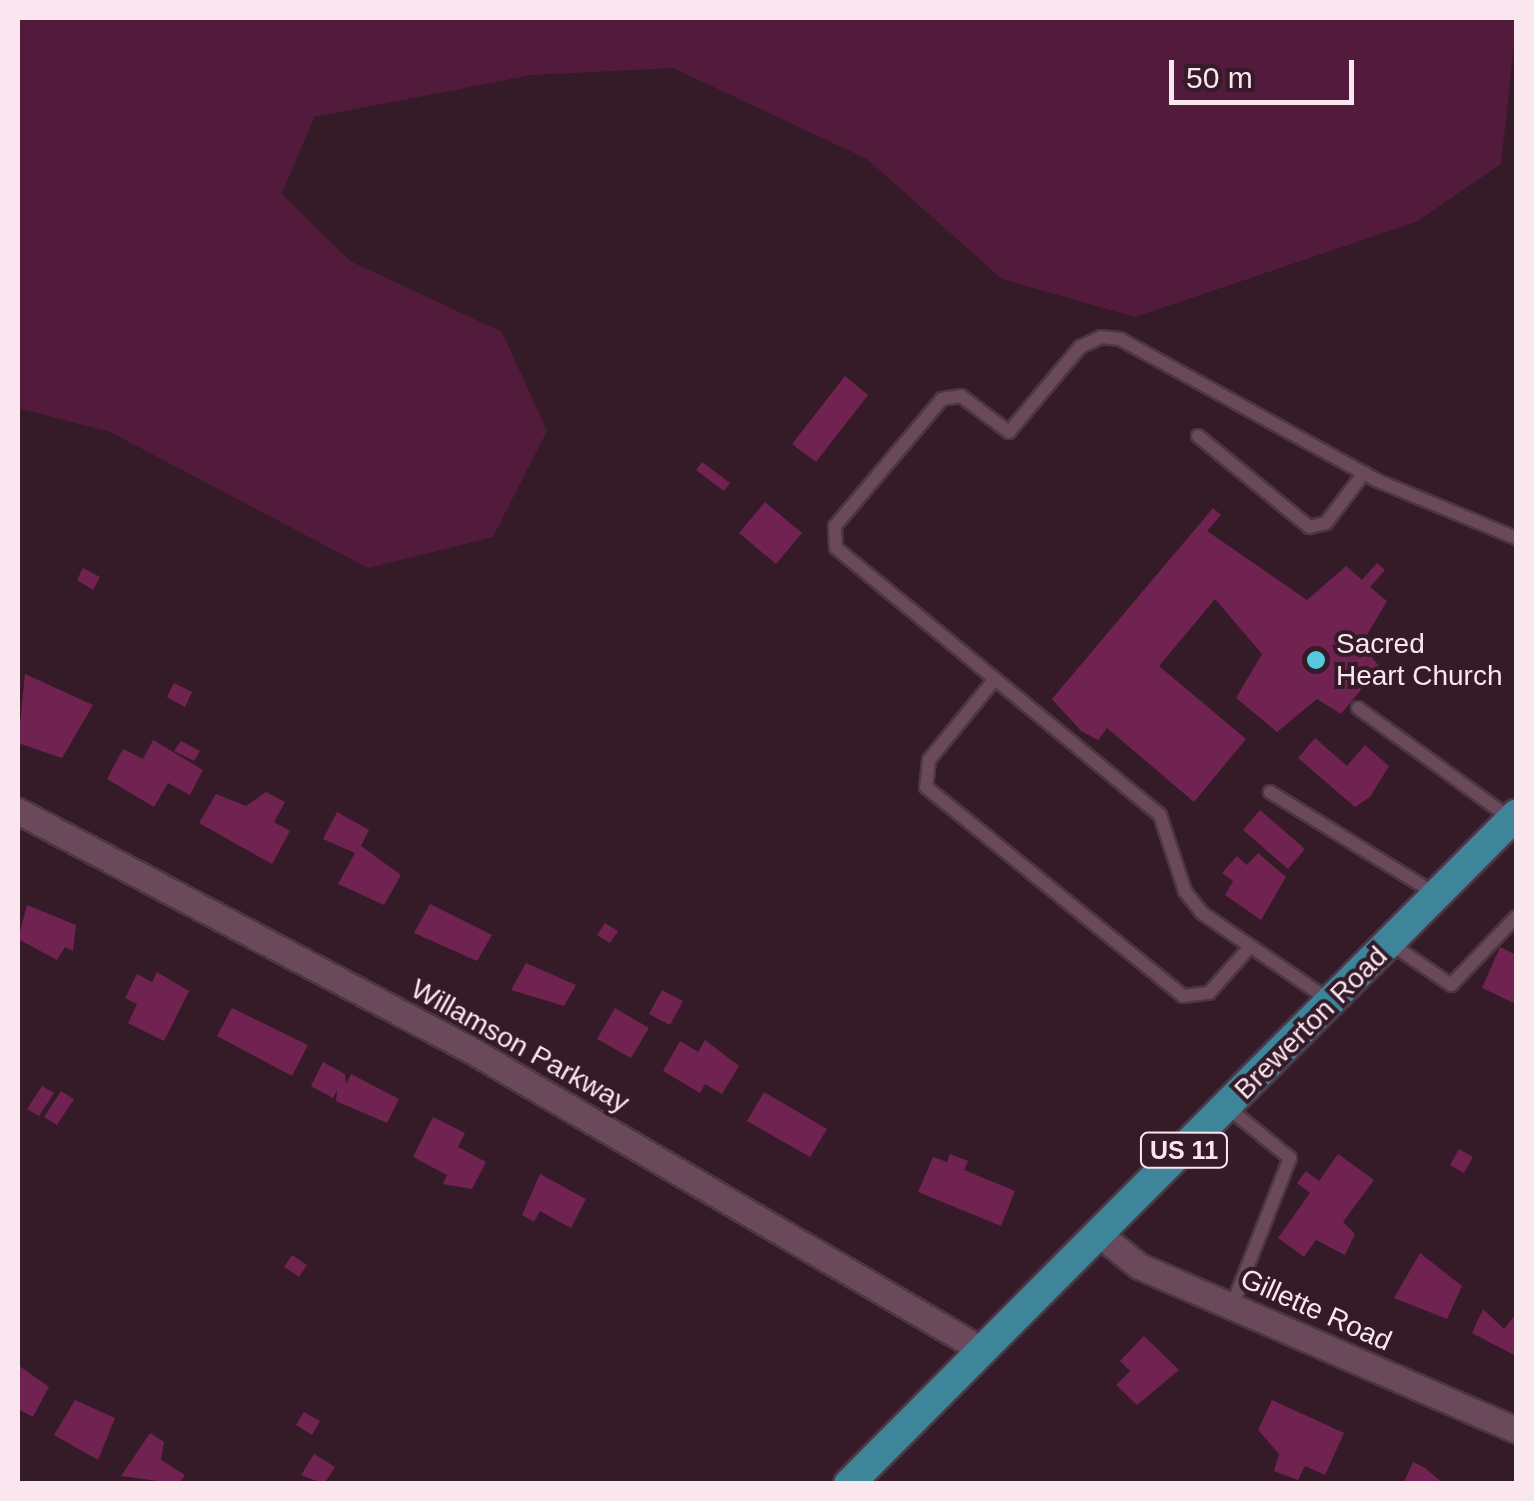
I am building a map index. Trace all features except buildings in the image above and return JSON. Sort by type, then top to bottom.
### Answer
[{"type":"main road","name":"Brewerton Road","points":[[850,1484],[1515,819]]},
{"type":"street","name":"Willamson Parkway","points":[[18,811],[470,1050],[982,1350]]},
{"type":"street","name":"Gillette Road","points":[[1099,1234],[1139,1266],[1516,1430]]},
{"type":"lane","points":[[1332,1002],[1248,948],[1185,891],[1160,815],[836,548],[835,526],[942,400],[961,396],[1009,432],[1080,347],[1120,339],[1364,473],[1516,538]]},
{"type":"lane","points":[[1198,436],[1308,528],[1326,523],[1364,473]]},
{"type":"lane","points":[[995,679],[929,760],[926,787],[1183,996],[1209,993],[1248,948]]},
{"type":"lane","points":[[1358,708],[1515,819]]},
{"type":"lane","points":[[1270,792],[1438,896]]},
{"type":"lane","points":[[1391,944],[1451,985],[1516,916]]},
{"type":"lane","points":[[1226,1107],[1290,1158],[1232,1306]]},
{"type":"shaded area","points":[[18,18],[1516,18],[1516,26],[1501,164],[1416,222],[1135,317],[1002,279],[867,159],[673,68],[532,75],[314,117],[282,194],[350,261],[502,332],[547,431],[493,537],[368,568],[110,432],[18,408]]},
{"type":"place","name":"Sacred Heart Church","points":[[1316,660]]}]
